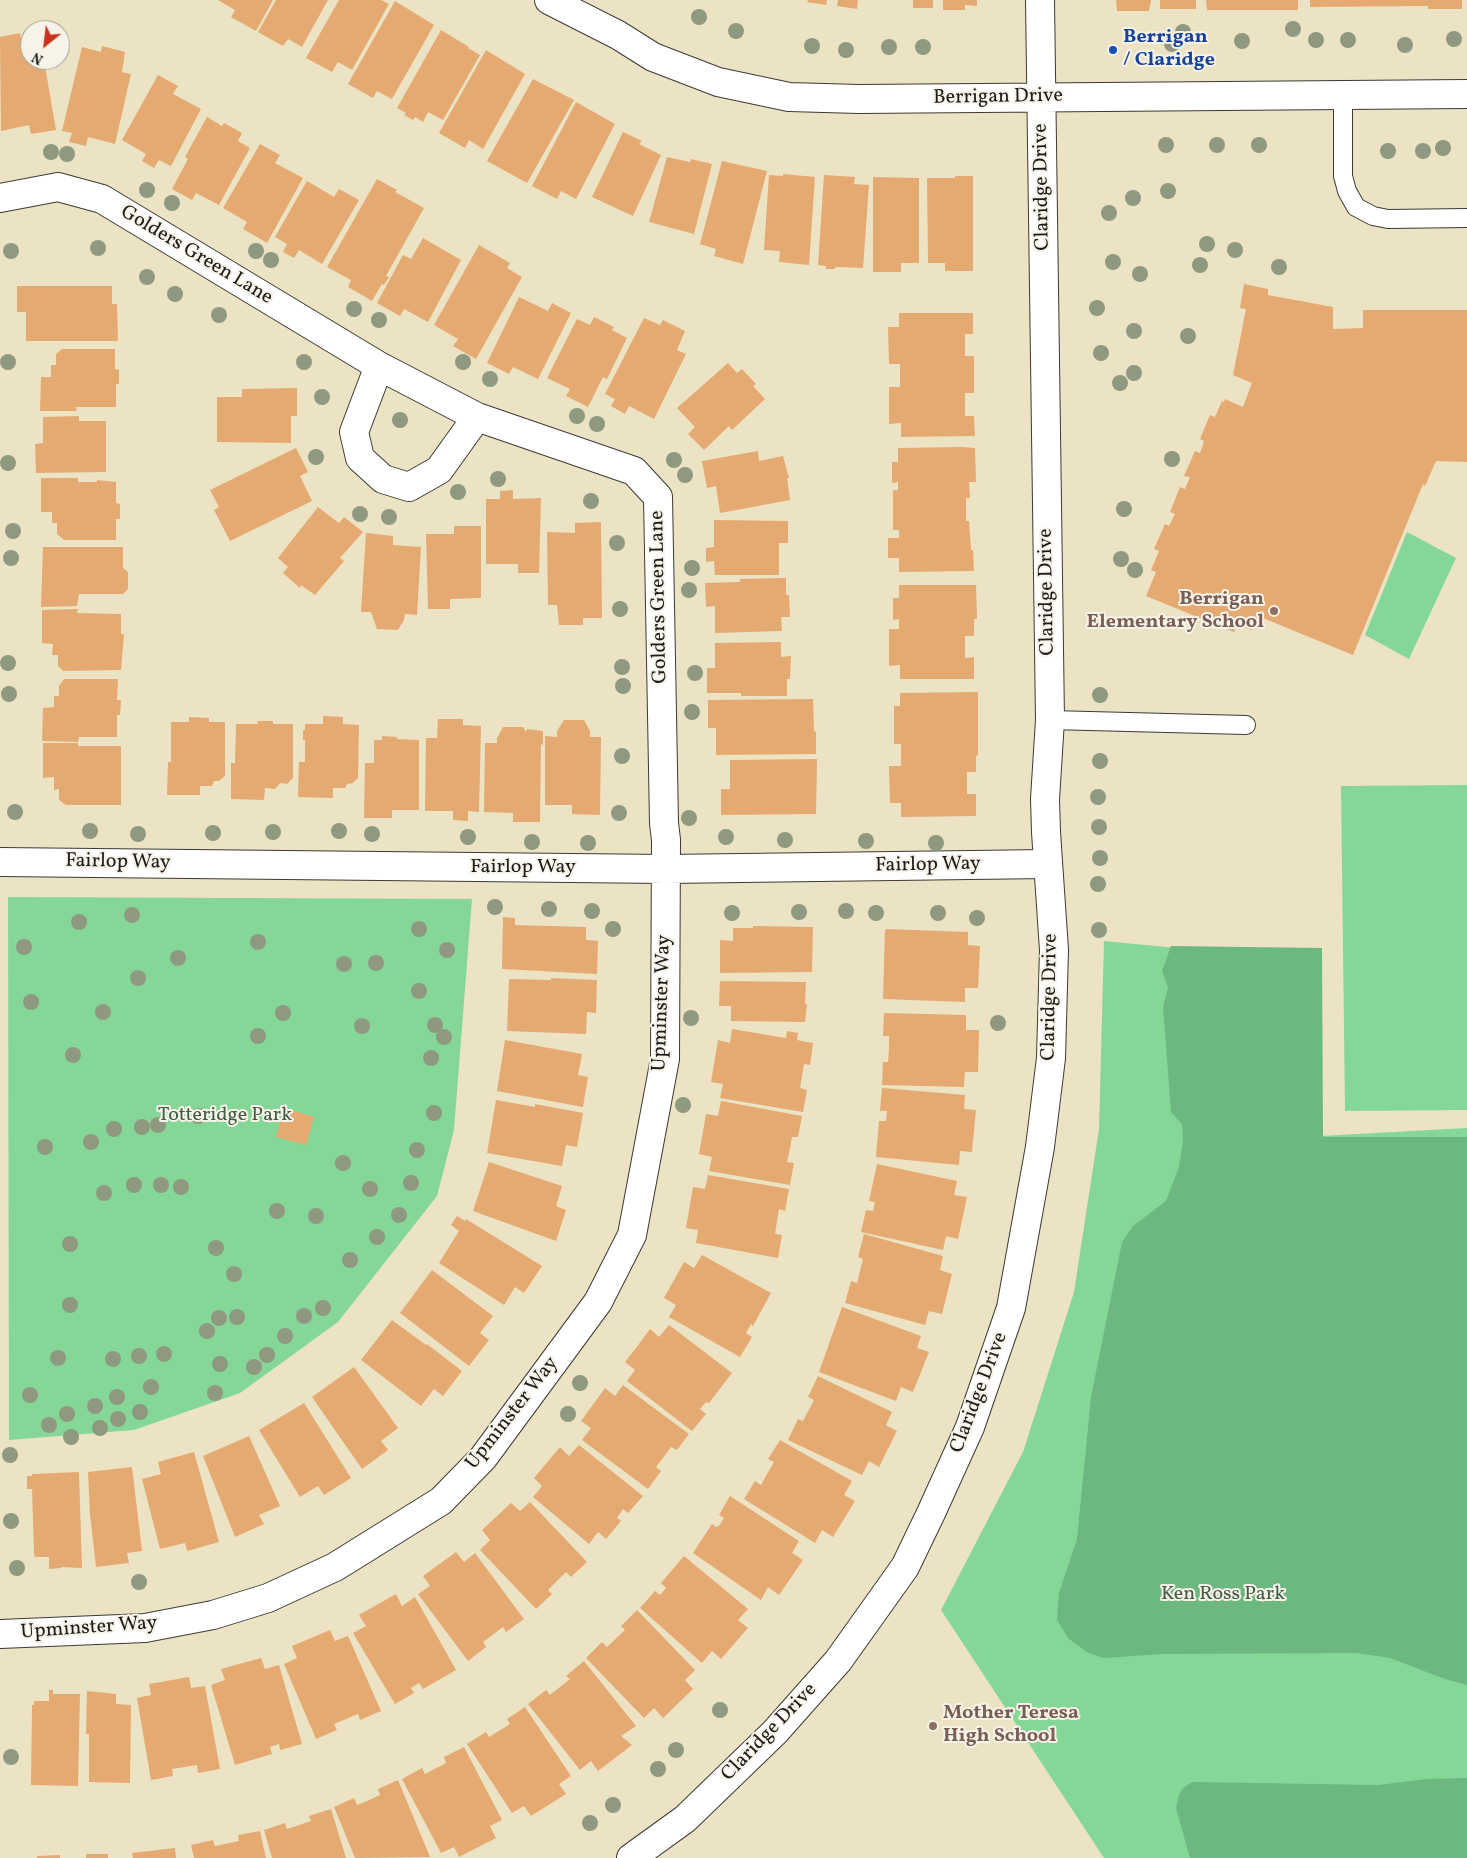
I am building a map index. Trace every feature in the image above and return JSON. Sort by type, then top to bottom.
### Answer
[{"type":"street","name":"Berrigan Drive","points":[[549,0],[618,35],[653,57],[718,82],[788,97],[859,99],[1467,94]]},
{"type":"street","name":"Claridge Drive","points":[[631,1858],[685,1819],[775,1732],[838,1661],[905,1567],[932,1513],[970,1427],[1011,1308],[1041,1137],[1051,1058],[1054,950],[1047,864],[1046,799],[1050,720],[1040,0]]},
{"type":"street","name":"Golders Green Lane","points":[[0,198],[58,187],[102,199],[379,366],[477,417],[634,471],[658,497],[666,869]]},
{"type":"street","points":[[379,366],[354,432],[360,458],[383,479],[409,487],[439,470],[477,417]]},
{"type":"street","name":"Fairlop Way","points":[[0,862],[666,869],[1047,864]]},
{"type":"street","name":"Upminster Way","points":[[0,1634],[145,1628],[213,1615],[268,1598],[335,1567],[441,1500],[483,1458],[598,1302],[632,1235],[665,1059],[666,869]]},
{"type":"lane","points":[[1343,95],[1342,176],[1347,192],[1356,207],[1373,216],[1388,219],[1467,218]]},
{"type":"lane","points":[[1050,720],[1246,725]]},
{"type":"green space","points":[[1407,532],[1456,558],[1409,659],[1365,635]]},
{"type":"green space","points":[[1467,785],[1467,1110],[1345,1111],[1341,786]]},
{"type":"green space","name":"Totteridge Park","points":[[8,897],[472,899],[454,1130],[437,1196],[338,1322],[240,1393],[134,1430],[9,1440]]},
{"type":"green space","name":"Ken Ross Park","points":[[1104,941],[1311,961],[1321,1136],[1467,1128],[1467,1858],[1104,1858],[941,1610],[1023,1452],[1074,1292],[1099,1129]]},
{"type":"green space","name":"Ken Ross Park","points":[[1171,946],[1322,948],[1323,1137],[1467,1137],[1467,1685],[1445,1679],[1390,1658],[1356,1653],[1162,1654],[1104,1658],[1088,1653],[1068,1638],[1057,1620],[1059,1593],[1077,1539],[1091,1397],[1122,1242],[1133,1226],[1166,1201],[1179,1167],[1183,1139],[1182,1124],[1171,1112],[1163,1007],[1168,988],[1162,971]]},
{"type":"green space","points":[[1467,1778],[1467,1858],[1190,1858],[1176,1808],[1183,1788],[1192,1782],[1378,1785],[1426,1779]]},
{"type":"building","points":[[218,0],[273,0],[256,31],[231,17],[235,10]]},
{"type":"building","points":[[276,0],[328,0],[302,47],[288,39],[283,46],[258,32]]},
{"type":"building","points":[[339,0],[381,0],[389,4],[352,70],[338,62],[332,72],[306,58]]},
{"type":"building","points":[[808,0],[827,0],[826,5],[807,2]]},
{"type":"building","points":[[838,0],[858,0],[857,9],[837,6]]},
{"type":"building","points":[[913,0],[933,0],[933,8],[913,8]]},
{"type":"building","points":[[943,0],[977,0],[977,6],[965,5],[965,10],[943,10]]},
{"type":"building","points":[[1116,0],[1151,0],[1149,11],[1117,11]]},
{"type":"building","points":[[1160,0],[1196,0],[1196,9],[1160,9]]},
{"type":"building","points":[[1206,0],[1298,0],[1298,10],[1207,10]]},
{"type":"building","points":[[1310,0],[1462,0],[1462,9],[1428,9],[1428,6],[1310,7]]},
{"type":"building","points":[[395,1],[434,25],[392,99],[377,91],[373,98],[348,84]]},
{"type":"building","points":[[441,30],[480,55],[443,120],[428,112],[423,122],[415,117],[413,120],[397,108]]},
{"type":"building","points":[[20,33],[20,70],[46,70],[56,130],[31,134],[29,125],[1,131],[0,37]]},
{"type":"building","points":[[102,46],[125,52],[122,72],[131,74],[115,144],[88,137],[86,146],[69,142],[72,133],[62,131],[82,47],[101,52]]},
{"type":"building","points":[[486,50],[525,74],[483,149],[469,140],[465,148],[439,133]]},
{"type":"building","points":[[158,75],[178,86],[173,94],[201,109],[171,166],[159,160],[154,168],[142,161],[146,154],[122,140]]},
{"type":"building","points":[[533,79],[574,100],[527,183],[487,161]]},
{"type":"building","points":[[576,102],[615,124],[576,199],[561,191],[557,199],[532,186]]},
{"type":"building","points":[[207,117],[222,126],[224,123],[242,133],[238,141],[250,148],[219,205],[196,193],[192,200],[172,189],[188,159],[185,157]]},
{"type":"building","points":[[623,132],[642,141],[639,144],[661,155],[633,216],[592,197]]},
{"type":"building","points":[[260,144],[280,155],[275,163],[303,178],[267,243],[243,229],[247,222],[223,208]]},
{"type":"building","points":[[667,157],[690,162],[691,159],[712,164],[694,234],[649,222]]},
{"type":"building","points":[[722,161],[767,171],[743,264],[714,256],[716,249],[700,244]]},
{"type":"building","points":[[783,174],[815,177],[809,265],[779,262],[780,251],[764,250],[769,175],[783,176]]},
{"type":"building","points":[[824,175],[855,177],[854,184],[869,185],[863,268],[835,267],[835,269],[826,269],[826,266],[818,265]]},
{"type":"building","points":[[955,176],[973,176],[973,271],[945,271],[945,263],[928,263],[927,178],[955,178]]},
{"type":"building","points":[[873,177],[919,178],[919,263],[901,263],[901,272],[873,272]]},
{"type":"building","points":[[377,179],[397,190],[395,192],[424,208],[386,276],[389,277],[384,285],[382,284],[372,301],[348,287],[351,280],[327,267]]},
{"type":"building","points":[[307,181],[334,197],[339,189],[359,200],[322,264],[299,250],[294,258],[283,252],[287,244],[275,237]]},
{"type":"building","points":[[423,238],[461,260],[428,322],[404,309],[400,316],[377,303],[403,255],[411,259]]},
{"type":"building","points":[[479,245],[510,263],[507,268],[522,277],[476,359],[453,346],[458,339],[434,325]]},
{"type":"building","points":[[1244,284],[1268,289],[1268,295],[1333,307],[1333,329],[1363,328],[1363,310],[1467,310],[1467,462],[1436,461],[1425,486],[1423,484],[1353,655],[1258,616],[1252,630],[1237,625],[1234,632],[1146,596],[1156,572],[1151,570],[1159,551],[1154,549],[1165,524],[1169,526],[1175,514],[1170,512],[1180,487],[1185,489],[1190,477],[1184,476],[1195,451],[1200,453],[1204,441],[1200,439],[1210,415],[1215,417],[1222,401],[1224,402],[1225,399],[1243,407],[1252,383],[1233,375],[1246,309],[1240,308]]},
{"type":"building","points":[[17,286],[112,286],[112,304],[117,304],[118,341],[26,341],[26,312],[17,312]]},
{"type":"building","points":[[519,297],[548,311],[552,303],[571,313],[538,379],[513,367],[509,374],[487,363]]},
{"type":"building","points":[[899,313],[973,313],[973,334],[965,334],[965,356],[974,356],[974,393],[965,393],[965,416],[974,416],[975,436],[901,437],[901,423],[889,424],[889,387],[900,387],[900,364],[889,364],[888,327],[899,327]]},
{"type":"building","points":[[594,317],[614,327],[612,330],[627,338],[607,379],[603,377],[588,407],[566,396],[570,389],[547,378],[577,319],[590,325]]},
{"type":"building","points":[[644,318],[660,325],[663,320],[685,331],[677,350],[686,354],[654,419],[629,406],[625,414],[611,406],[615,399],[605,394]]},
{"type":"building","points":[[62,349],[115,349],[115,369],[119,370],[119,384],[116,384],[116,407],[76,407],[77,411],[40,411],[41,377],[51,377],[51,365],[56,365],[56,354]]},
{"type":"building","points":[[728,363],[737,373],[742,369],[756,384],[753,386],[765,399],[732,430],[729,426],[704,450],[688,434],[695,427],[677,408]]},
{"type":"building","points":[[297,388],[297,416],[291,416],[291,443],[217,442],[217,397],[242,397],[242,389]]},
{"type":"building","points":[[79,416],[79,421],[106,421],[106,472],[36,473],[35,444],[43,443],[43,417]]},
{"type":"building","points":[[296,448],[308,472],[300,476],[312,501],[230,541],[214,510],[219,507],[210,490]]},
{"type":"building","points":[[898,448],[975,448],[976,482],[969,482],[970,498],[966,498],[966,521],[969,521],[974,571],[899,572],[899,558],[888,558],[888,538],[899,538],[899,530],[893,530],[893,490],[898,490],[898,482],[892,483],[892,462],[898,462]]},
{"type":"building","points":[[758,451],[759,461],[783,456],[789,478],[787,478],[790,500],[720,513],[716,486],[707,488],[702,461]]},
{"type":"building","points":[[41,478],[78,478],[78,482],[97,482],[97,480],[116,482],[116,503],[120,504],[120,519],[116,519],[116,540],[64,540],[57,534],[57,523],[52,523],[52,512],[41,512]]},
{"type":"building","points":[[513,490],[513,499],[541,498],[539,573],[518,573],[518,564],[486,564],[486,499],[500,499],[500,491]]},
{"type":"building","points":[[318,507],[339,523],[344,517],[363,532],[340,558],[344,561],[315,595],[301,585],[300,588],[283,573],[288,567],[278,558]]},
{"type":"building","points":[[714,520],[788,521],[788,543],[779,543],[779,575],[715,575],[714,561],[706,562],[706,548],[714,547]]},
{"type":"building","points":[[601,522],[602,618],[583,618],[583,625],[559,625],[557,605],[548,605],[547,532],[575,533],[575,523]]},
{"type":"building","points":[[454,526],[481,526],[481,598],[450,599],[450,609],[428,609],[426,534],[454,534]]},
{"type":"building","points":[[366,533],[393,536],[393,545],[421,547],[417,615],[405,614],[398,630],[377,629],[371,612],[361,612]]},
{"type":"building","points":[[43,547],[123,547],[123,568],[128,572],[128,589],[123,594],[79,594],[77,606],[41,607]]},
{"type":"building","points":[[786,578],[786,595],[789,595],[790,617],[781,617],[782,631],[715,633],[715,606],[706,607],[705,583],[740,582],[740,579]]},
{"type":"building","points":[[899,585],[976,585],[977,619],[974,619],[974,636],[965,636],[965,658],[974,657],[974,679],[900,679],[900,665],[889,666],[889,629],[899,629],[899,619],[893,620],[893,598],[899,598]]},
{"type":"building","points":[[78,609],[77,613],[121,614],[121,634],[124,634],[121,670],[63,671],[58,666],[58,655],[52,655],[53,644],[42,643],[42,610]]},
{"type":"building","points":[[781,642],[781,657],[791,656],[790,679],[787,679],[787,696],[741,696],[741,693],[707,693],[707,668],[715,668],[715,643]]},
{"type":"building","points":[[64,679],[118,679],[117,700],[121,700],[120,715],[117,715],[117,737],[79,737],[78,742],[42,741],[43,708],[54,707],[54,696],[59,696],[59,686]]},
{"type":"building","points":[[978,692],[978,755],[976,756],[976,772],[967,772],[967,794],[976,794],[976,816],[901,817],[901,803],[890,803],[889,766],[901,766],[901,744],[894,744],[894,706],[900,706],[900,693]]},
{"type":"building","points":[[813,699],[816,754],[716,755],[716,728],[708,728],[708,700]]},
{"type":"building","points":[[323,716],[343,717],[343,724],[359,725],[358,778],[353,783],[347,784],[345,788],[333,788],[333,798],[298,797],[299,762],[305,762],[303,730],[305,730],[305,724],[323,724]]},
{"type":"building","points":[[189,717],[209,718],[209,722],[225,722],[225,776],[219,781],[214,781],[212,786],[200,786],[200,795],[167,795],[168,762],[171,762],[171,722],[189,722]]},
{"type":"building","points":[[438,719],[463,719],[463,725],[481,726],[479,812],[468,811],[468,821],[453,820],[453,811],[425,811],[426,738],[437,738]]},
{"type":"building","points":[[564,720],[584,720],[590,731],[590,737],[601,737],[600,815],[572,814],[572,805],[545,805],[545,736],[557,737],[557,731]]},
{"type":"building","points":[[257,721],[273,721],[273,724],[293,724],[293,778],[287,784],[280,783],[275,789],[265,788],[264,800],[231,799],[231,763],[235,763],[236,724],[258,724]]},
{"type":"building","points":[[503,727],[523,727],[526,732],[527,729],[543,731],[543,745],[541,744],[540,822],[513,822],[513,813],[484,812],[485,743],[497,743],[497,738]]},
{"type":"building","points":[[382,736],[419,740],[419,810],[392,810],[392,818],[364,818],[365,763],[374,763],[374,740],[382,740]]},
{"type":"building","points":[[43,743],[78,743],[78,746],[121,746],[121,805],[66,805],[59,800],[59,789],[54,790],[54,777],[43,778]]},
{"type":"building","points":[[817,759],[816,814],[721,815],[721,789],[730,789],[730,760]]},
{"type":"building","points":[[503,917],[515,918],[515,925],[586,927],[586,940],[598,941],[597,974],[502,969]]},
{"type":"building","points":[[753,926],[813,927],[812,972],[720,973],[720,940],[733,941],[733,928],[753,928]]},
{"type":"building","points":[[885,930],[968,932],[968,945],[980,946],[978,988],[965,988],[965,1002],[883,999]]},
{"type":"building","points":[[551,978],[597,980],[596,1013],[587,1012],[586,1034],[507,1031],[509,979],[551,980]]},
{"type":"building","points":[[720,981],[806,982],[805,1004],[807,1004],[805,1022],[731,1021],[731,1006],[719,1006]]},
{"type":"building","points":[[884,1013],[966,1015],[966,1030],[979,1030],[978,1072],[965,1072],[964,1087],[882,1085],[883,1062],[888,1062],[889,1049],[889,1036],[883,1036]]},
{"type":"building","points":[[732,1029],[786,1038],[787,1031],[798,1033],[797,1040],[813,1043],[810,1065],[804,1064],[800,1088],[807,1090],[803,1112],[720,1098],[723,1084],[711,1082],[718,1040],[730,1043]]},
{"type":"building","points":[[505,1040],[582,1054],[578,1075],[588,1077],[583,1107],[497,1091]]},
{"type":"building","points":[[882,1088],[965,1095],[964,1109],[976,1110],[972,1152],[960,1151],[959,1165],[876,1157],[879,1121],[886,1121],[887,1111],[880,1111]]},
{"type":"building","points":[[496,1100],[535,1107],[535,1104],[583,1113],[577,1147],[566,1145],[562,1166],[487,1153]]},
{"type":"building","points":[[721,1101],[802,1116],[798,1137],[792,1137],[787,1162],[794,1163],[790,1185],[709,1171],[712,1157],[699,1154],[706,1114],[718,1116]]},
{"type":"building","points":[[284,1108],[314,1117],[306,1145],[276,1137]]},
{"type":"building","points":[[489,1162],[562,1186],[556,1206],[566,1210],[556,1241],[473,1211]]},
{"type":"building","points":[[877,1164],[957,1181],[954,1195],[967,1197],[958,1239],[946,1236],[943,1250],[861,1232],[866,1210],[873,1211],[875,1202],[869,1201]]},
{"type":"building","points":[[708,1175],[789,1189],[785,1211],[779,1209],[775,1234],[782,1235],[778,1258],[696,1243],[698,1230],[686,1228],[693,1187],[705,1189]]},
{"type":"building","points":[[457,1216],[465,1221],[466,1219],[542,1266],[524,1293],[515,1287],[504,1305],[439,1263],[459,1231],[451,1225]]},
{"type":"building","points":[[864,1234],[943,1256],[940,1270],[952,1274],[942,1314],[929,1311],[925,1325],[845,1303],[851,1281],[857,1283],[863,1259],[858,1257]]},
{"type":"building","points":[[702,1255],[771,1293],[753,1326],[751,1324],[746,1333],[752,1337],[740,1357],[669,1317],[676,1305],[664,1298],[684,1262],[694,1268]]},
{"type":"building","points":[[432,1270],[493,1316],[480,1333],[489,1340],[469,1366],[400,1313]]},
{"type":"building","points":[[842,1307],[921,1336],[917,1348],[929,1352],[913,1392],[901,1387],[896,1401],[819,1372]]},
{"type":"building","points":[[392,1320],[462,1371],[443,1396],[434,1389],[421,1406],[361,1360]]},
{"type":"building","points":[[669,1325],[732,1373],[709,1403],[706,1402],[700,1409],[706,1414],[692,1431],[627,1381],[635,1370],[625,1362],[650,1329],[659,1337]]},
{"type":"building","points":[[354,1367],[398,1428],[381,1441],[388,1450],[362,1469],[312,1397]]},
{"type":"building","points":[[818,1376],[892,1412],[886,1425],[897,1431],[879,1467],[869,1461],[862,1475],[788,1440],[798,1419],[803,1421],[814,1400],[808,1397]]},
{"type":"building","points":[[623,1385],[689,1434],[677,1450],[671,1447],[656,1467],[661,1471],[648,1489],[582,1440],[591,1428],[581,1421],[605,1388],[615,1396]]},
{"type":"building","points":[[304,1403],[351,1478],[324,1495],[318,1486],[300,1497],[259,1430]]},
{"type":"building","points":[[249,1436],[280,1506],[259,1515],[264,1524],[235,1537],[203,1456]]},
{"type":"building","points":[[780,1440],[852,1481],[844,1495],[855,1501],[833,1537],[822,1530],[815,1543],[744,1499],[755,1481],[761,1485],[774,1462],[768,1459]]},
{"type":"building","points":[[579,1445],[643,1496],[628,1513],[623,1509],[617,1518],[621,1521],[606,1539],[598,1532],[589,1544],[533,1497],[542,1486],[534,1478],[560,1447],[569,1456]]},
{"type":"building","points":[[194,1452],[219,1542],[187,1551],[185,1543],[160,1549],[142,1479],[161,1474],[158,1462]]},
{"type":"building","points":[[132,1467],[142,1551],[127,1553],[129,1563],[96,1567],[90,1514],[88,1472]]},
{"type":"building","points":[[79,1472],[82,1568],[61,1567],[49,1569],[49,1557],[35,1557],[34,1553],[32,1489],[27,1489],[27,1476],[32,1476],[32,1474]]},
{"type":"building","points":[[730,1496],[799,1541],[792,1553],[803,1560],[779,1595],[768,1587],[761,1600],[693,1553],[712,1524],[716,1527],[719,1526],[724,1518],[719,1515]]},
{"type":"building","points":[[530,1502],[587,1562],[571,1577],[566,1572],[548,1590],[552,1594],[536,1609],[480,1550],[490,1540],[482,1530],[511,1503],[520,1511]]},
{"type":"building","points":[[456,1552],[464,1562],[475,1553],[524,1619],[506,1632],[503,1627],[483,1642],[486,1647],[468,1661],[418,1594],[430,1586],[423,1576]]},
{"type":"building","points":[[684,1556],[748,1609],[738,1620],[748,1628],[721,1659],[712,1651],[702,1663],[640,1608],[655,1591],[660,1595],[666,1588],[661,1583]]},
{"type":"building","points":[[396,1594],[402,1606],[415,1597],[456,1670],[423,1689],[419,1683],[411,1688],[414,1693],[395,1704],[353,1633],[366,1626],[359,1615]]},
{"type":"building","points":[[637,1610],[695,1670],[685,1680],[693,1689],[663,1718],[654,1708],[644,1718],[586,1658],[602,1642],[607,1647],[625,1630],[621,1626]]},
{"type":"building","points":[[330,1630],[335,1641],[348,1636],[381,1711],[360,1720],[358,1714],[334,1724],[337,1730],[316,1739],[284,1664],[297,1658],[292,1646]]},
{"type":"building","points":[[261,1658],[265,1669],[279,1665],[302,1744],[280,1750],[279,1744],[270,1747],[272,1754],[235,1765],[211,1685],[225,1680],[221,1669]]},
{"type":"building","points":[[584,1661],[636,1726],[621,1736],[632,1745],[598,1771],[591,1761],[580,1770],[528,1704],[546,1690],[550,1695],[570,1679],[566,1676]]},
{"type":"building","points":[[189,1677],[191,1688],[205,1686],[220,1769],[198,1773],[197,1765],[172,1769],[173,1776],[151,1780],[137,1698],[151,1695],[149,1684]]},
{"type":"building","points":[[49,1690],[53,1690],[53,1694],[80,1694],[78,1786],[31,1785],[32,1705],[34,1705],[34,1701],[49,1701]]},
{"type":"building","points":[[87,1691],[116,1694],[116,1704],[131,1705],[130,1783],[89,1782],[89,1734],[86,1734]]},
{"type":"building","points":[[525,1707],[571,1776],[559,1784],[566,1794],[531,1816],[524,1806],[512,1813],[467,1744],[486,1732],[489,1737],[510,1724],[507,1719]]},
{"type":"building","points":[[464,1747],[502,1820],[490,1826],[496,1838],[459,1857],[454,1847],[441,1853],[402,1779],[422,1768],[425,1774],[446,1763],[444,1757]]},
{"type":"building","points":[[398,1780],[430,1857],[355,1858],[334,1807],[354,1798],[357,1805],[367,1801],[380,1795],[378,1789]]},
{"type":"building","points":[[331,1809],[346,1858],[272,1858],[264,1830],[285,1823],[287,1829],[311,1821],[309,1816]]},
{"type":"building","points":[[260,1831],[266,1858],[194,1858],[191,1845],[213,1840],[215,1846],[239,1841],[238,1835]]},
{"type":"building","points":[[175,1848],[176,1858],[133,1858],[132,1853]]},
{"type":"building","points":[[86,1854],[108,1854],[108,1858],[86,1858]]},
{"type":"building","points":[[60,1855],[60,1858],[37,1858],[37,1856]]},
{"type":"place","name":"Berrigan / Claridge","points":[[1113,50]]},
{"type":"place","name":"Berrigan Elementary School","points":[[1274,611]]},
{"type":"place","name":"Mother Teresa High School","points":[[933,1726]]}]
